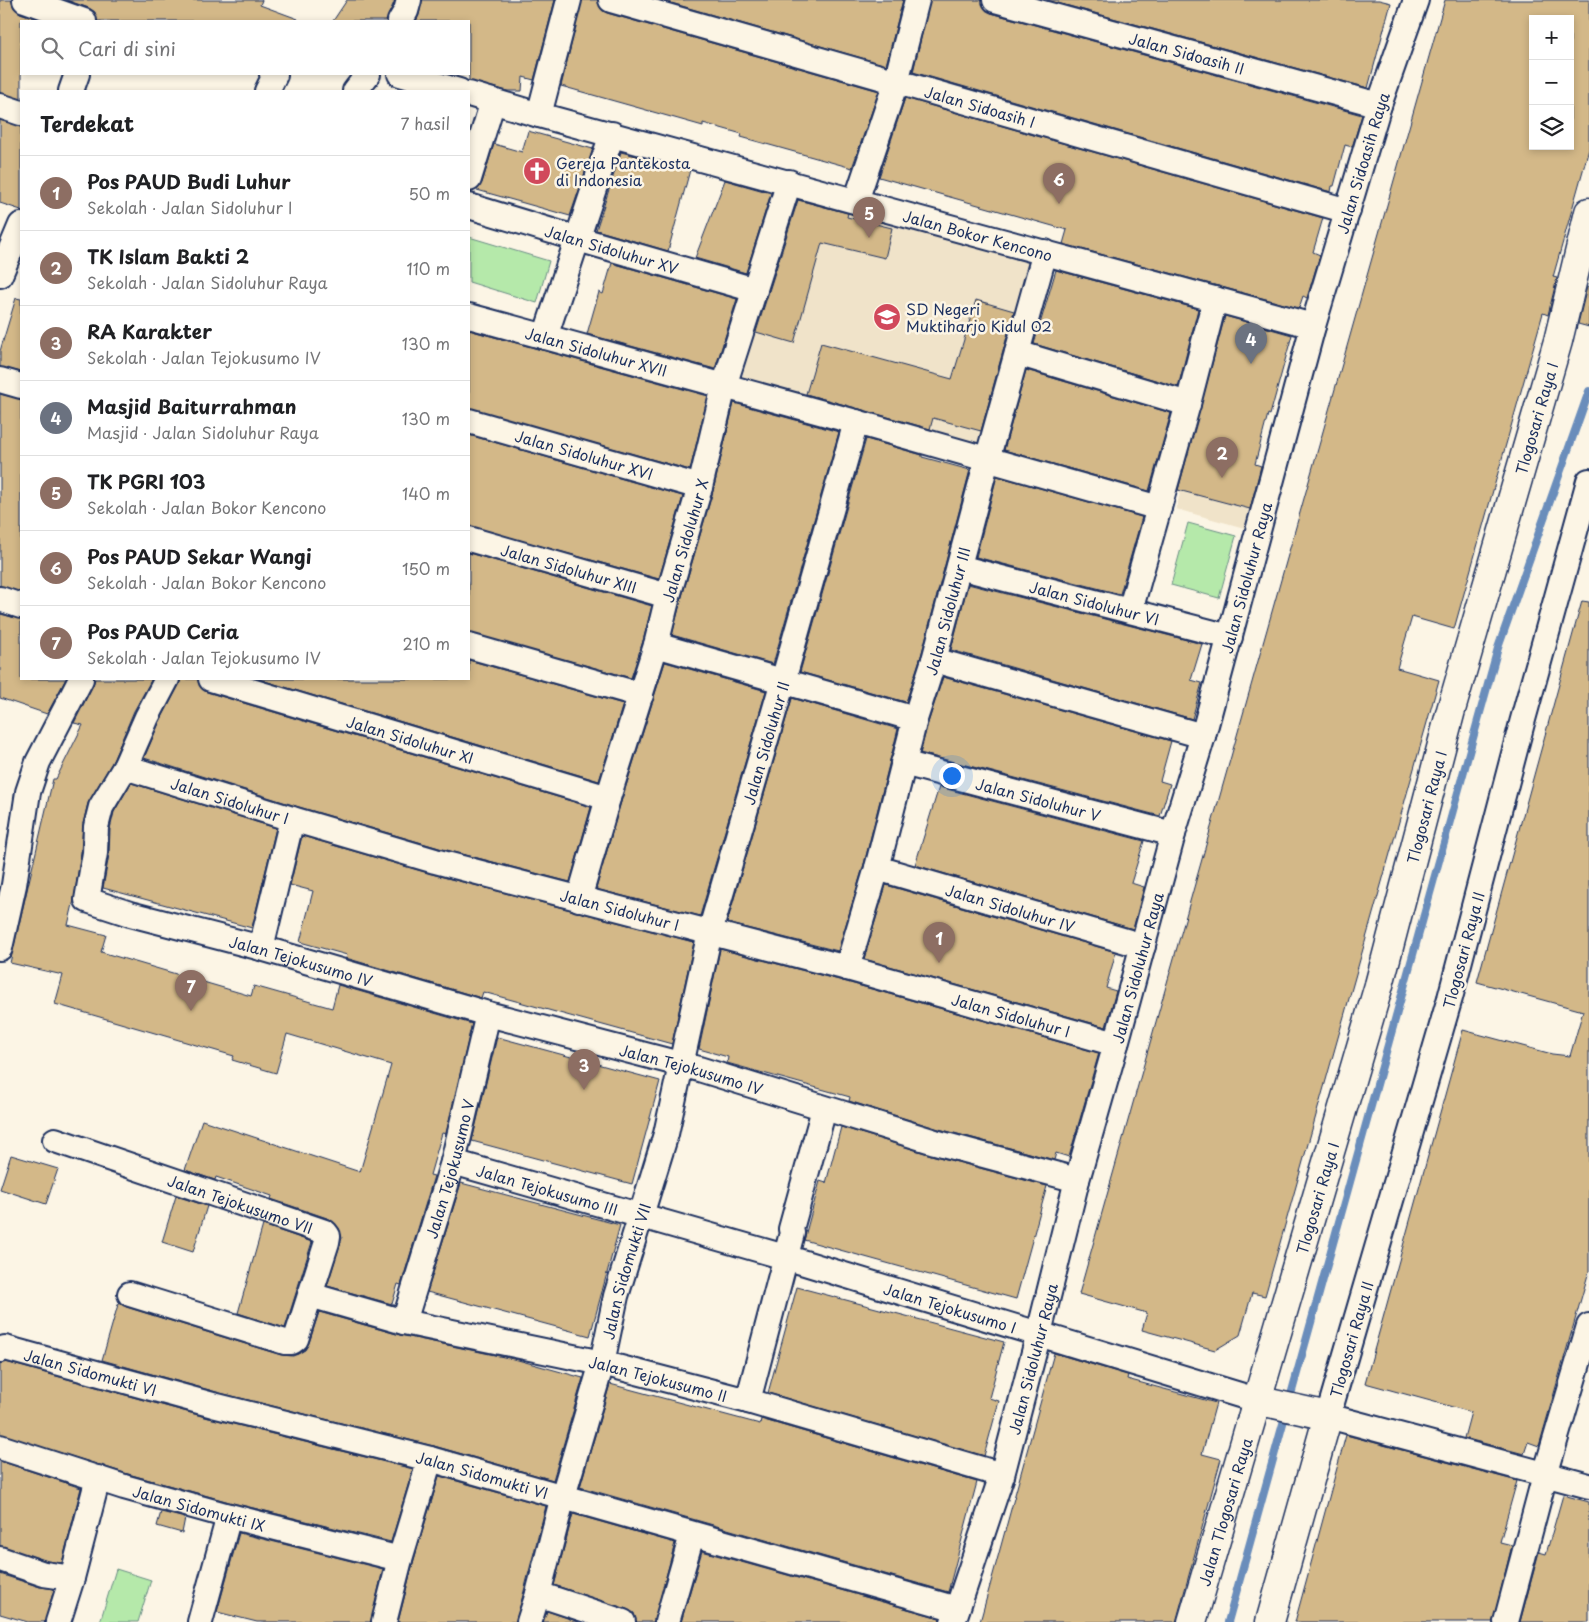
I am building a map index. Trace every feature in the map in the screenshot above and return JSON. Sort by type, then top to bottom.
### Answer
[{"type":"street","points":[[25,0],[81,20]]},
{"type":"street","points":[[401,20],[409,0]]},
{"type":"street","points":[[539,115],[568,0]]},
{"type":"street","name":"Jalan Sidoasih I","points":[[611,0],[1348,211]]},
{"type":"street","points":[[856,201],[896,82],[917,0]]},
{"type":"street","name":"Jalan Sidoasih II","points":[[995,0],[1379,104]]},
{"type":"street","name":"Jalan Sidoasih Raya","points":[[1313,326],[1379,104],[1416,0]]},
{"type":"street","points":[[71,90],[77,75]]},
{"type":"street","points":[[267,90],[275,75]]},
{"type":"street","points":[[356,90],[367,75]]},
{"type":"street","points":[[403,75],[456,90]]},
{"type":"street","name":"Jalan Bokor Kencono","points":[[470,94],[539,115],[1313,326]]},
{"type":"street","points":[[470,176],[493,101]]},
{"type":"street","points":[[0,106],[20,113]]},
{"type":"street","points":[[545,337],[612,134]]},
{"type":"street","name":"Jalan Sidoluhur X","points":[[579,899],[608,798],[656,646],[668,596],[700,487],[724,386],[789,182]]},
{"type":"street","name":"Jalan Sidoluhur XV","points":[[470,206],[755,290]]},
{"type":"street","name":"Tlogosari Raya I","points":[[1262,1402],[1379,985],[1451,710],[1558,341],[1589,212]]},
{"type":"street","points":[[0,275],[15,232]]},
{"type":"street","name":"Jalan Sidoluhur III","points":[[847,968],[877,868],[915,719],[934,660],[1045,252]]},
{"type":"street","points":[[1130,612],[1215,299]]},
{"type":"street","name":"Jalan Sidoluhur XVII","points":[[470,316],[856,422],[1158,508]]},
{"type":"street","name":"Jalan Sidoluhur Raya","points":[[955,1615],[1002,1475],[1077,1180],[1173,834],[1203,736],[1313,326]]},
{"type":"street","points":[[1017,353],[1188,404]]},
{"type":"street","points":[[0,380],[20,386]]},
{"type":"street","name":"Jalan Sidoluhur XVI","points":[[470,421],[700,487]]},
{"type":"street","name":"Jalan Sidoluhur II","points":[[682,1065],[710,932],[856,422]]},
{"type":"street","name":"Tlogosari Raya II","points":[[1321,1415],[1450,998],[1522,723],[1589,481]]},
{"type":"street","name":"Jalan Sidoluhur XIII","points":[[470,539],[668,596]]},
{"type":"street","name":"Jalan Sidoluhur VI","points":[[959,567],[1230,637]]},
{"type":"street","points":[[0,598],[20,606]]},
{"type":"street","points":[[470,646],[641,695]]},
{"type":"street","points":[[656,646],[915,719]]},
{"type":"street","points":[[934,660],[1203,736]]},
{"type":"street","points":[[0,948],[14,885],[28,792],[38,762],[80,680]]},
{"type":"street","points":[[125,767],[147,717],[166,680]]},
{"type":"street","name":"Jalan Sidoluhur XI","points":[[214,680],[608,798]]},
{"type":"street","name":"Jalan Sidoluhur V","points":[[903,763],[1173,834]]},
{"type":"street","name":"Jalan Sidoluhur I","points":[[125,767],[435,861],[847,968],[1116,1044]]},
{"type":"street","name":"Jalan Tejokusumo IV","points":[[125,767],[101,807],[96,827],[95,852],[87,900],[130,914],[261,948],[488,1014],[700,1069],[935,1142],[1077,1180]]},
{"type":"street","points":[[261,948],[292,819]]},
{"type":"street","name":"Jalan Sidoluhur IV","points":[[877,868],[1143,946]]},
{"type":"street","name":"Jalan Tejokusumo V","points":[[404,1322],[453,1162],[488,1014]]},
{"type":"street","name":"Jalan Sidomukti VII","points":[[529,1622],[602,1363],[616,1296],[666,1134],[682,1065]]},
{"type":"street","points":[[748,1401],[792,1233],[791,1229],[824,1109]]},
{"type":"street","name":"Jalan Tejokusumo VII","points":[[55,1140],[325,1232],[328,1236],[296,1339],[292,1342],[285,1342],[130,1294]]},
{"type":"street","name":"Jalan Tejokusumo III","points":[[453,1162],[786,1257]]},
{"type":"street","name":"Jalan Tejokusumo I","points":[[786,1257],[1262,1402]]},
{"type":"street","name":"Jalan Tejokusumo II","points":[[310,1295],[404,1322],[602,1363],[748,1401],[1002,1475]]},
{"type":"street","points":[[1506,1622],[1589,1326]]},
{"type":"street","name":"Jalan Sidomukti VI","points":[[2,1349],[213,1405],[430,1459],[563,1496],[955,1615]]},
{"type":"street","points":[[1262,1402],[1321,1415],[1589,1486]]},
{"type":"street","name":"Jalan Tlogosari Raya","points":[[1192,1622],[1262,1402]]},
{"type":"street","points":[[1270,1622],[1321,1415]]},
{"type":"street","name":"Jalan Sidomukti IX","points":[[0,1446],[98,1478],[229,1516],[400,1559]]},
{"type":"street","points":[[384,1622],[400,1559],[430,1459]]},
{"type":"street","points":[[58,1622],[72,1578],[98,1478]]},
{"type":"street","points":[[204,1621],[229,1516]]},
{"type":"street","points":[[667,1622],[692,1535]]},
{"type":"street","points":[[0,1559],[44,1574],[72,1578]]},
{"type":"street","points":[[538,1594],[623,1622]]},
{"type":"shaded area","name":"SD Negeri Muktiharjo Kidul 02","points":[[793,189],[1033,254],[981,446],[741,381]]},
{"type":"shaded area","points":[[1192,447],[1264,466],[1248,529],[1176,509]]},
{"type":"green space","points":[[470,237],[549,261],[537,303],[470,282]]},
{"type":"green space","points":[[1188,523],[1236,536],[1219,598],[1171,585]]},
{"type":"green space","points":[[116,1569],[151,1580],[138,1622],[100,1622]]},
{"type":"building","points":[[0,0],[12,0],[14,8],[20,13],[41,20],[20,20],[20,99],[0,93]]},
{"type":"building","points":[[66,0],[262,0],[260,5],[298,19],[97,20],[95,12]]},
{"type":"building","points":[[347,0],[395,0],[386,20],[334,20]]},
{"type":"building","points":[[422,0],[555,0],[534,80],[523,77],[522,91],[508,91],[469,81],[470,20],[416,20]]},
{"type":"building","points":[[582,0],[598,0],[601,9],[607,13],[879,91],[852,168],[741,137],[742,134],[703,123],[703,126],[561,86]]},
{"type":"building","points":[[661,0],[903,0],[886,65]]},
{"type":"building","points":[[930,0],[982,0],[985,9],[991,13],[1362,115],[1352,147],[1345,145],[1331,192],[913,72]]},
{"type":"building","points":[[1047,0],[1379,0],[1391,3],[1368,88]]},
{"type":"building","points":[[1445,0],[1589,0],[1589,149],[1553,277],[1557,278],[1548,315],[1543,313],[1454,629],[1412,617],[1397,668],[1439,680],[1265,1296],[1252,1293],[1240,1335],[1215,1350],[1142,1330],[1147,1313],[1079,1294]]},
{"type":"building","points":[[905,98],[1323,218],[1313,252],[1320,255],[1307,298],[1303,296],[1299,308],[1063,244],[1067,230],[879,177]]},
{"type":"building","points":[[0,120],[20,126],[20,210],[0,203]]},
{"type":"building","name":"Gereja Pantekosta di Indonesia","points":[[528,131],[593,149],[570,216],[477,190],[482,183],[494,144],[522,152]]},
{"type":"building","points":[[621,152],[690,170],[668,251],[596,230]]},
{"type":"building","points":[[725,180],[771,193],[746,273],[695,258]]},
{"type":"building","points":[[798,200],[848,213],[847,217],[892,228],[885,258],[822,243],[794,343],[756,332]]},
{"type":"building","points":[[612,263],[737,299],[715,369],[587,334],[599,292],[603,294]]},
{"type":"building","points":[[1056,270],[1198,309],[1178,387],[1034,344]]},
{"type":"building","points":[[1587,287],[1589,288],[1589,327],[1578,324]]},
{"type":"building","points":[[16,298],[20,299],[20,372],[0,367],[0,351]]},
{"type":"building","points":[[976,300],[1014,311],[981,431],[933,418],[930,429],[806,394],[821,343],[952,379]]},
{"type":"building","points":[[1225,316],[1292,335],[1255,464],[1261,466],[1250,509],[1178,490]]},
{"type":"building","points":[[470,330],[708,396],[690,470],[470,408]]},
{"type":"building","points":[[1026,370],[1171,413],[1149,491],[1004,450]]},
{"type":"building","points":[[0,394],[20,399],[20,592],[0,586]]},
{"type":"building","points":[[734,403],[839,432],[773,664],[672,635],[713,491]]},
{"type":"building","points":[[470,435],[683,496],[659,579],[470,526]]},
{"type":"building","points":[[866,439],[970,470],[921,656],[906,702],[800,672]]},
{"type":"building","points":[[997,476],[1142,517],[1120,594],[976,557]]},
{"type":"building","points":[[470,553],[652,606],[631,678],[470,633]]},
{"type":"building","points":[[968,584],[1202,644],[1191,680],[1202,683],[1192,719],[951,650]]},
{"type":"building","points":[[1582,601],[1589,602],[1589,1271],[1539,1446],[1528,1442],[1524,1454],[1464,1438],[1471,1412],[1365,1383],[1463,1030],[1552,1054],[1570,1056],[1583,1011],[1477,982]]},
{"type":"building","points":[[0,614],[20,619],[20,680],[65,680],[47,714],[0,698]]},
{"type":"building","points":[[470,660],[623,704],[599,781],[261,680],[470,680]]},
{"type":"building","points":[[665,662],[766,691],[700,916],[596,889]]},
{"type":"building","points":[[943,677],[1171,741],[1160,781],[1170,784],[1160,816],[920,753]]},
{"type":"building","points":[[95,680],[151,680],[134,711],[113,761],[88,803],[83,824],[74,900],[68,925],[106,935],[101,952],[251,996],[254,986],[332,1008],[338,985],[472,1024],[446,1134],[442,1133],[430,1175],[434,1176],[401,1285],[398,1284],[392,1304],[327,1286],[342,1238],[339,1228],[330,1219],[271,1199],[272,1196],[216,1177],[215,1180],[185,1170],[202,1120],[360,1172],[391,1065],[287,1034],[276,1073],[232,1060],[234,1056],[55,1004],[63,975],[10,963],[53,779],[56,779],[83,725],[74,723]]},
{"type":"building","points":[[181,680],[198,680],[201,688],[207,692],[591,807],[570,882],[439,848],[296,806],[144,758],[159,723]]},
{"type":"building","points":[[792,698],[898,729],[864,864],[838,951],[727,923]]},
{"type":"building","points":[[131,783],[276,828],[252,928],[103,888],[109,855],[110,829],[114,812]]},
{"type":"building","points":[[939,787],[1144,841],[1131,883],[1144,887],[1133,929],[915,865]]},
{"type":"building","points":[[302,836],[432,874],[694,942],[672,1044],[483,992],[481,998],[346,958],[347,955],[300,942],[313,891],[290,885]]},
{"type":"building","points":[[886,885],[1116,952],[1106,988],[1116,991],[1106,1027],[864,959]]},
{"type":"building","points":[[720,949],[843,981],[1099,1053],[1069,1157],[1056,1153],[1054,1160],[939,1129],[849,1101],[850,1097],[727,1063],[728,1057],[699,1049]]},
{"type":"building","points":[[497,1037],[660,1081],[632,1184],[472,1141]]},
{"type":"building","points":[[841,1127],[931,1155],[1047,1186],[1016,1299],[804,1240],[820,1181],[826,1183]]},
{"type":"building","points":[[11,1155],[58,1169],[46,1204],[0,1189]]},
{"type":"building","points":[[461,1183],[620,1225],[590,1336],[427,1292]]},
{"type":"building","points":[[176,1196],[207,1206],[193,1252],[162,1242]]},
{"type":"building","points":[[263,1225],[312,1242],[285,1328],[238,1313]]},
{"type":"building","points":[[797,1287],[1004,1342],[989,1398],[999,1401],[984,1456],[768,1393]]},
{"type":"building","points":[[119,1301],[126,1307],[281,1355],[293,1356],[305,1350],[319,1312],[400,1335],[518,1360],[583,1378],[553,1480],[434,1446],[216,1392],[102,1360]]},
{"type":"building","points":[[1054,1353],[1128,1375],[1127,1379],[1216,1403],[1202,1454],[1221,1459],[1176,1622],[980,1622]]},
{"type":"building","points":[[6,1362],[209,1418],[413,1469],[391,1542],[233,1503],[128,1474],[0,1434],[0,1363]]},
{"type":"building","points":[[610,1384],[760,1424],[761,1419],[977,1482],[948,1592],[580,1487]]},
{"type":"building","points":[[1346,1435],[1517,1481],[1500,1542],[1512,1545],[1493,1622],[1295,1622]]},
{"type":"building","points":[[0,1461],[81,1488],[62,1563],[47,1561],[0,1546]]},
{"type":"building","points":[[439,1476],[546,1506],[516,1622],[398,1622],[413,1563]]},
{"type":"building","points":[[1563,1495],[1589,1502],[1589,1622],[1520,1622],[1539,1552],[1546,1554]]},
{"type":"building","points":[[161,1512],[185,1518],[182,1533],[157,1526]]},
{"type":"building","points":[[573,1514],[675,1543],[654,1622],[636,1622],[634,1613],[627,1609],[554,1585]]},
{"type":"building","points":[[239,1533],[383,1569],[371,1622],[257,1622],[217,1612]]},
{"type":"building","points":[[702,1551],[940,1618],[940,1622],[681,1622]]},
{"type":"building","points":[[0,1574],[40,1587],[54,1589],[45,1622],[28,1622],[0,1614]]},
{"type":"building","points":[[547,1611],[579,1622],[543,1622]]},
{"type":"waterway","points":[[1228,1622],[1498,648],[1589,391]]},
{"type":"place","name":"Gereja Pantekosta di Indonesia","points":[[537,171]]},
{"type":"place","name":"Pos PAUD Sekar Wangi","points":[[1059,204]]},
{"type":"place","name":"TK PGRI 103","points":[[869,238]]},
{"type":"place","name":"SD Negeri Muktiharjo Kidul 02","points":[[887,317]]},
{"type":"place","name":"Masjid Baiturrahman","points":[[1251,364]]},
{"type":"place","name":"TK Islam Bakti 2","points":[[1222,478]]},
{"type":"place","name":"Pos PAUD Budi Luhur","points":[[939,963]]},
{"type":"place","name":"Pos PAUD Ceria","points":[[191,1011]]},
{"type":"place","name":"RA Karakter","points":[[584,1090]]}]
